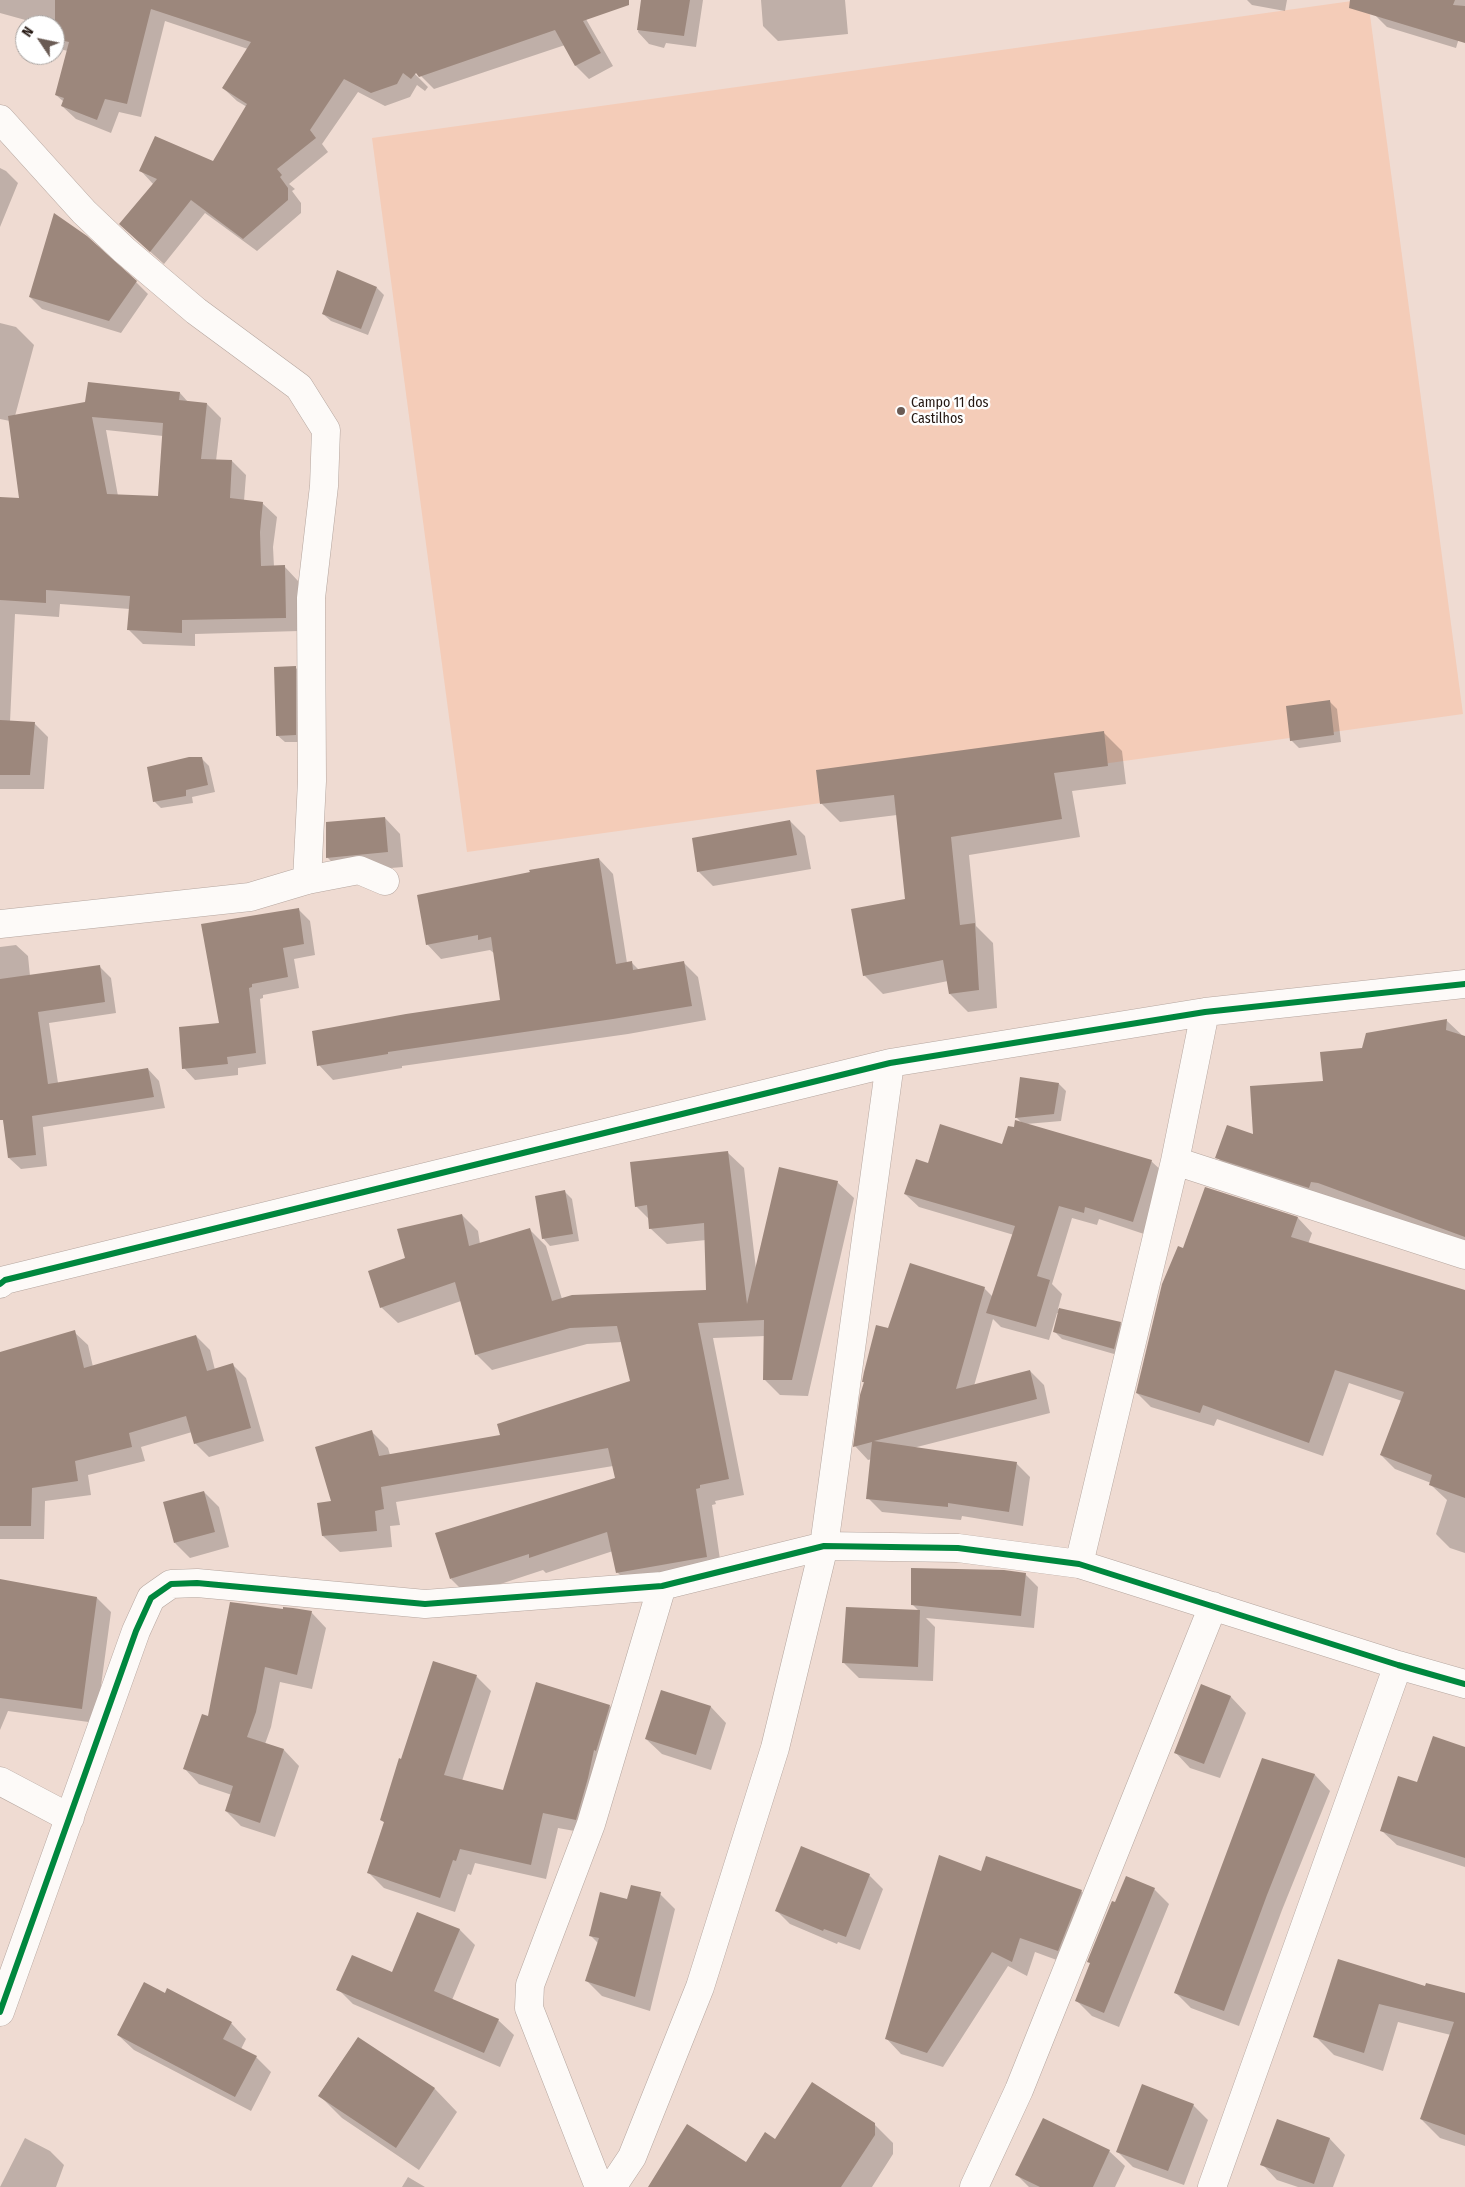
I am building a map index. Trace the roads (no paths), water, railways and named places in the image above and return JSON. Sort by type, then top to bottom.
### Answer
[{"type":"street","points":[[0,119],[84,212],[124,250],[196,311],[299,387],[326,430],[324,486],[311,598],[312,781],[307,880]]},
{"type":"street","points":[[0,924],[250,897],[307,880],[358,870],[385,881]]},
{"type":"street","points":[[2,1277],[890,1063],[1206,1012],[1465,984]]},
{"type":"street","points":[[1079,1564],[1175,1161],[1206,1012]]},
{"type":"street","points":[[612,2187],[632,2157],[700,1987],[775,1748],[824,1546],[890,1063]]},
{"type":"street","points":[[1175,1161],[1465,1255]]},
{"type":"street","points":[[0,2012],[136,1631],[151,1598],[171,1584],[197,1583],[425,1604],[662,1586],[824,1546],[958,1548],[1079,1564],[1398,1665],[1465,1684]]},
{"type":"street","points":[[599,2187],[529,2008],[530,1985],[591,1824],[662,1586]]},
{"type":"street","points":[[974,2187],[1020,2090],[1213,1606]]},
{"type":"street","points":[[1212,2187],[1398,1665]]},
{"type":"street","points":[[0,1781],[70,1818]]},
{"type":"place","name":"Campo 11 dos Castilhos","points":[[901,411]]}]
